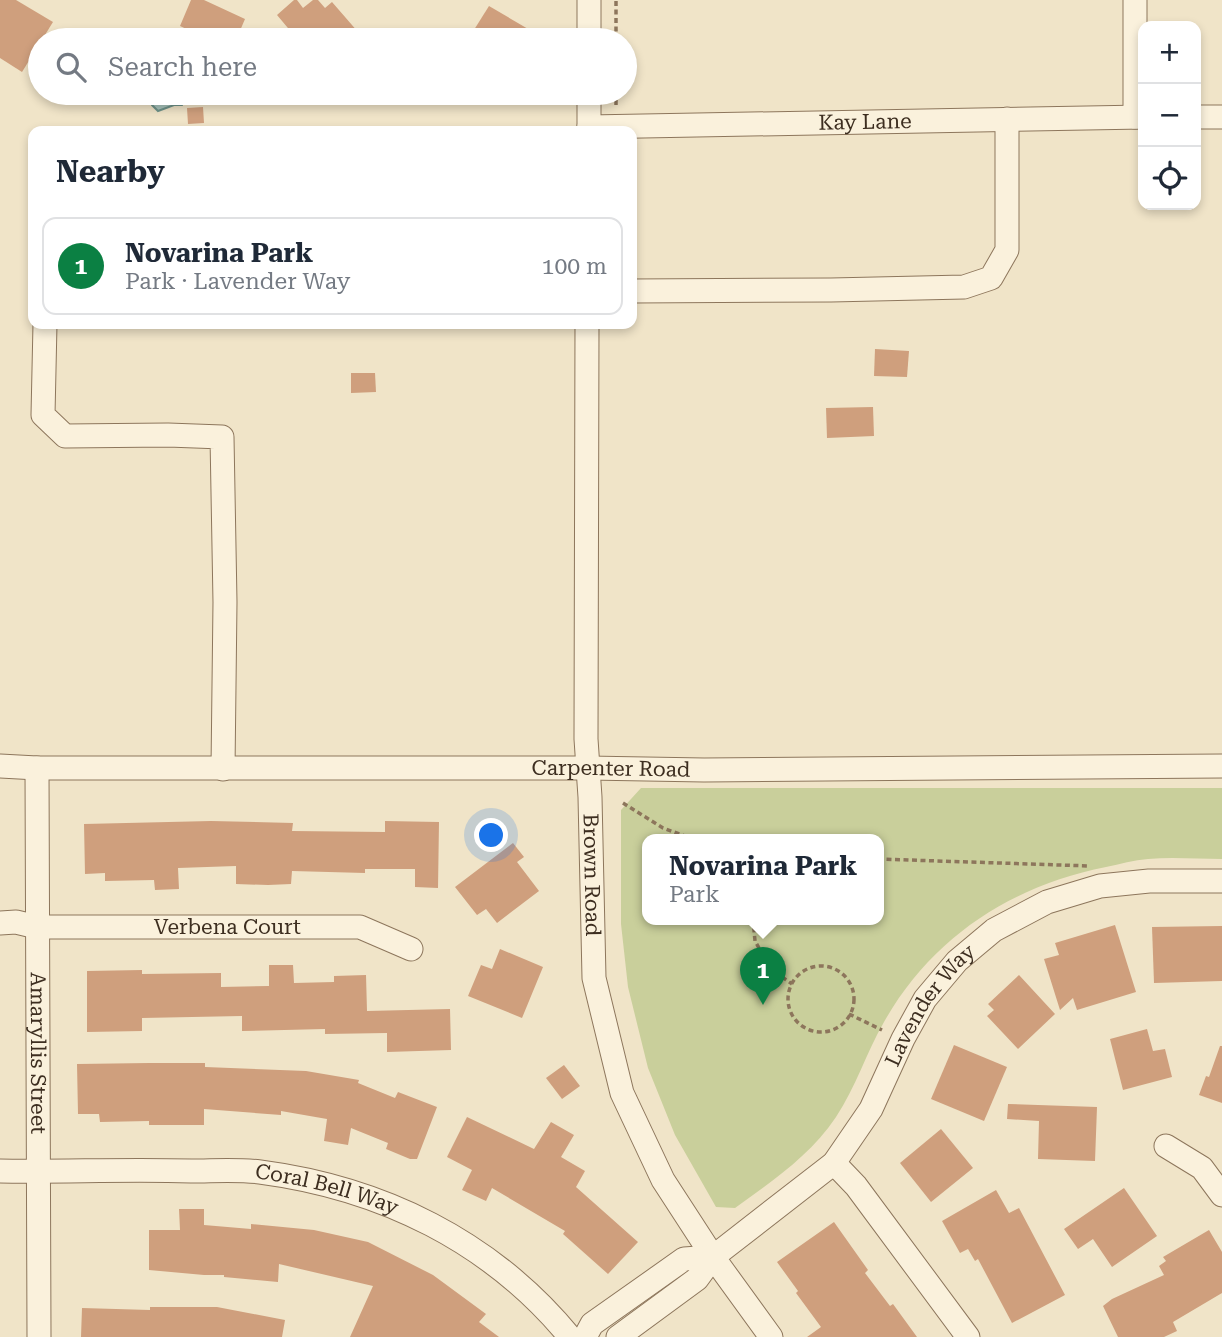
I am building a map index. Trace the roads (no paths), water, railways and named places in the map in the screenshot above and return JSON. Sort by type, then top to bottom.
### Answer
[{"type":"street","points":[[589,0],[589,28]]},
{"type":"street","points":[[1135,0],[1138,88]]},
{"type":"street","points":[[589,105],[589,126]]},
{"type":"street","name":"Kay Lane","points":[[637,128],[1138,117]]},
{"type":"street","points":[[1201,117],[1222,117]]},
{"type":"street","points":[[637,290],[964,287],[991,278],[1007,250],[1007,119]]},
{"type":"street","points":[[45,329],[43,415],[65,436],[168,435],[222,438],[225,602],[223,769]]},
{"type":"street","name":"Brown Road","points":[[587,329],[586,738],[594,978],[622,1093],[663,1180],[713,1257],[771,1337]]},
{"type":"street","name":"Carpenter Road","points":[[0,766],[704,770],[1222,766]]},
{"type":"street","name":"Amaryllis Street","points":[[37,768],[39,1337]]},
{"type":"street","name":"Lavender Way","points":[[618,1337],[697,1279],[713,1257],[834,1163],[871,1109],[902,1039],[925,999],[957,961],[994,930],[1047,902],[1100,887],[1149,881],[1222,881]]},
{"type":"street","name":"Verbena Court","points":[[0,923],[16,922],[37,927],[360,928],[411,949]]},
{"type":"street","points":[[1166,1146],[1202,1168],[1222,1195]]},
{"type":"street","points":[[834,1163],[856,1186],[968,1337]]},
{"type":"street","name":"Coral Bell Way","points":[[0,1171],[128,1169],[257,1172],[315,1182],[374,1199],[444,1230],[499,1267],[557,1321],[570,1337]]},
{"type":"street","name":"Lavender Way","points":[[585,1337],[592,1324],[684,1259],[713,1257]]},
{"type":"water","points":[[152,105],[174,105],[158,111]]},
{"type":"place","name":"Novarina Park","points":[[763,1005]]}]
